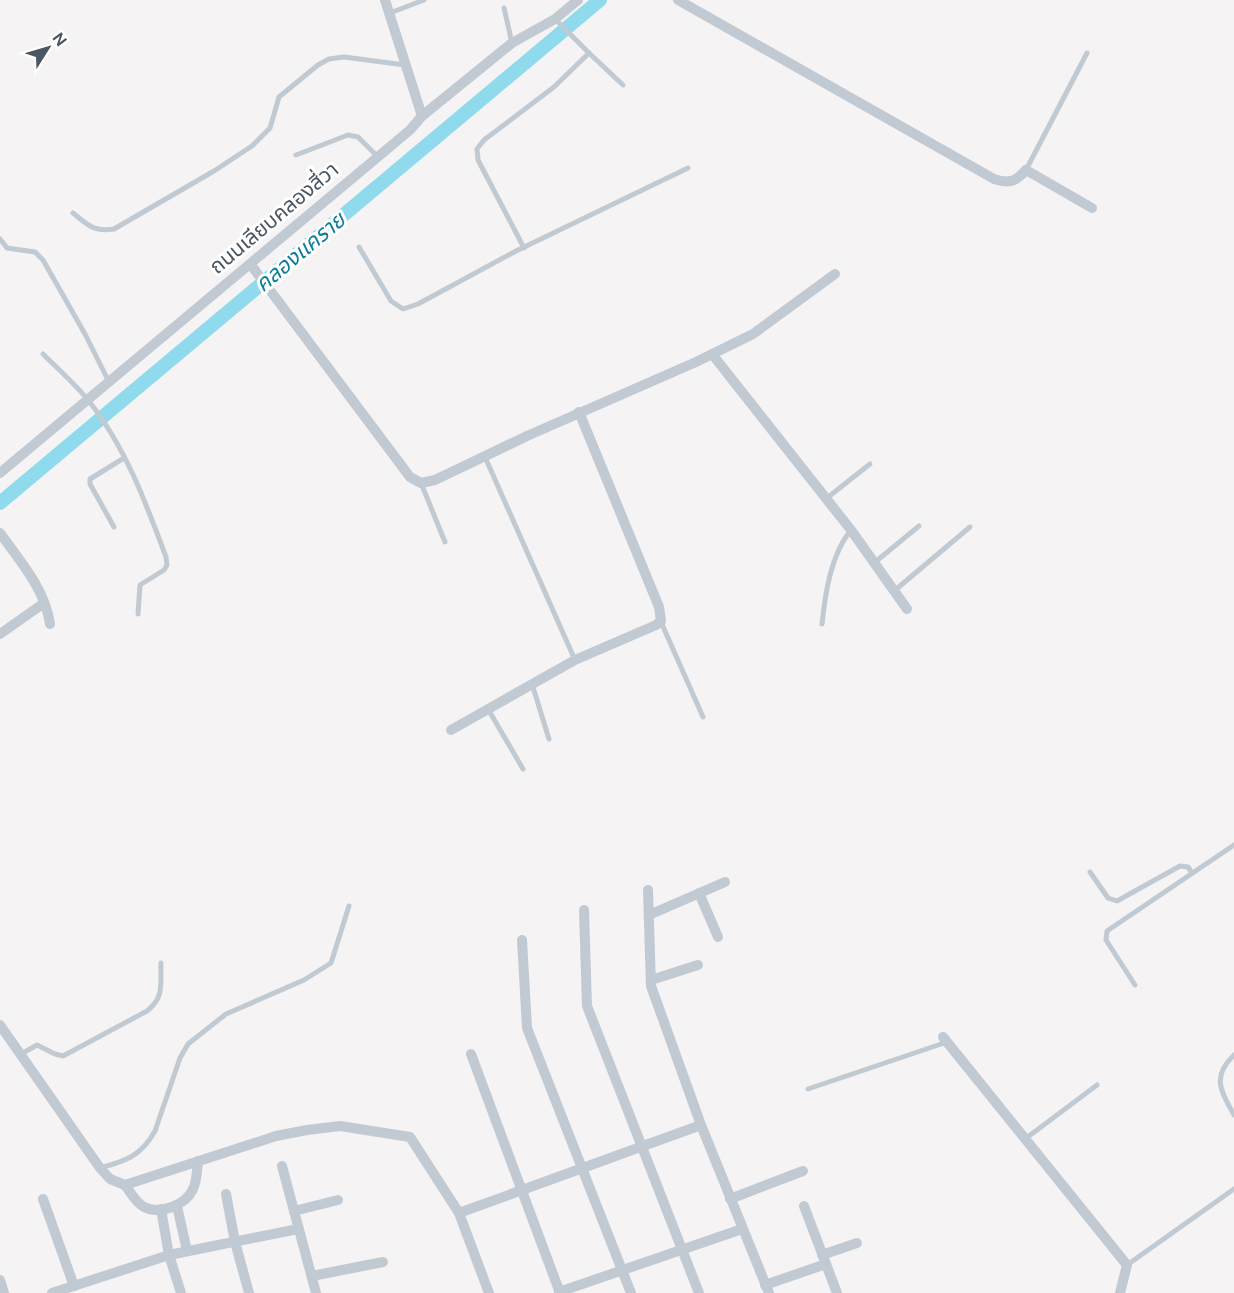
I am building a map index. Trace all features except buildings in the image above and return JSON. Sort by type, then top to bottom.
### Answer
[{"type":"street","points":[[385,0],[422,116]]},
{"type":"street","name":"ถนนเลียบคลองสี่วา","points":[[2,467],[88,400],[250,265],[410,130],[422,116],[512,42],[560,22],[578,0]]},
{"type":"street","points":[[678,0],[994,179],[1006,183],[1017,180],[1026,170],[1092,208]]},
{"type":"street","points":[[250,265],[410,477],[421,483],[435,480],[753,334],[836,274]]},
{"type":"street","points":[[712,354],[850,530],[907,609]]},
{"type":"street","points":[[451,730],[575,660],[661,621],[659,607],[579,412]]},
{"type":"street","points":[[0,533],[27,570],[44,603],[50,624]]},
{"type":"street","points":[[0,634],[44,603]]},
{"type":"street","points":[[649,915],[725,882]]},
{"type":"street","points":[[648,890],[651,986],[701,1125],[767,1289],[857,1243]]},
{"type":"street","points":[[699,893],[718,937]]},
{"type":"street","points":[[584,910],[587,1006],[699,1293]]},
{"type":"street","points":[[522,940],[527,1028],[632,1293]]},
{"type":"street","points":[[651,980],[698,965]]},
{"type":"street","points":[[0,1025],[99,1168],[110,1179],[125,1185],[134,1199],[145,1208],[161,1209],[177,1206],[190,1196],[195,1187],[198,1161]]},
{"type":"street","points":[[945,1040],[1127,1265],[1120,1293]]},
{"type":"street","points":[[471,1054],[560,1292],[742,1229]]},
{"type":"street","points":[[459,1214],[701,1125]]},
{"type":"street","points":[[125,1185],[276,1136],[340,1126],[410,1137],[459,1214],[489,1293]]},
{"type":"street","points":[[282,1166],[316,1293]]},
{"type":"street","points":[[730,1199],[803,1170]]},
{"type":"street","points":[[225,1194],[249,1293]]},
{"type":"street","points":[[43,1199],[74,1286]]},
{"type":"street","points":[[294,1211],[338,1200]]},
{"type":"street","points":[[177,1206],[187,1251]]},
{"type":"street","points":[[804,1206],[837,1293]]},
{"type":"street","points":[[161,1209],[169,1255],[181,1293]]},
{"type":"street","points":[[52,1293],[169,1255],[298,1229]]},
{"type":"street","points":[[312,1276],[383,1262]]},
{"type":"street","points":[[0,1280],[4,1293]]},
{"type":"lane","points":[[390,14],[424,0]]},
{"type":"lane","points":[[504,8],[512,42]]},
{"type":"lane","points":[[560,22],[580,45],[623,86]]},
{"type":"lane","points":[[524,248],[478,160],[477,149],[484,140],[528,109],[554,87],[589,53]]},
{"type":"lane","points":[[1026,170],[1087,53]]},
{"type":"lane","points":[[73,213],[90,227],[101,231],[114,229],[214,171],[252,146],[270,128],[279,97],[318,65],[329,59],[344,57],[406,65]]},
{"type":"lane","points":[[296,155],[348,135],[358,137],[378,157]]},
{"type":"lane","points":[[359,247],[391,302],[403,309],[418,304],[524,248],[688,168]]},
{"type":"lane","points":[[0,239],[7,248],[35,252],[43,260],[109,382]]},
{"type":"lane","points":[[43,354],[88,400],[110,431],[144,499],[167,565],[164,570],[140,585],[138,614]]},
{"type":"lane","points":[[485,457],[575,660]]},
{"type":"lane","points":[[114,527],[90,479],[124,458]]},
{"type":"lane","points":[[826,499],[870,464]]},
{"type":"lane","points":[[421,483],[445,542]]},
{"type":"lane","points":[[874,563],[919,526]]},
{"type":"lane","points":[[894,591],[970,526]]},
{"type":"lane","points":[[822,624],[829,576],[850,530]]},
{"type":"lane","points":[[661,621],[703,717]]},
{"type":"lane","points":[[532,684],[549,739]]},
{"type":"lane","points":[[489,709],[523,769]]},
{"type":"lane","points":[[1135,985],[1106,940],[1107,931],[1234,845]]},
{"type":"lane","points":[[1090,872],[1108,898],[1118,901],[1180,866],[1188,867],[1192,873]]},
{"type":"lane","points":[[99,1168],[121,1162],[142,1151],[150,1141],[180,1058],[188,1044],[226,1014],[304,980],[331,963],[349,906]]},
{"type":"lane","points":[[21,1054],[37,1045],[63,1056],[147,1011],[160,998],[161,963]]},
{"type":"lane","points":[[808,1089],[945,1040]]},
{"type":"lane","points":[[1234,1055],[1223,1067],[1219,1079],[1222,1094],[1234,1115]]},
{"type":"lane","points":[[1025,1139],[1097,1085]]},
{"type":"lane","points":[[1127,1265],[1234,1189]]},
{"type":"waterway","name":"คลองเเคราย","points":[[0,503],[600,0]]}]
